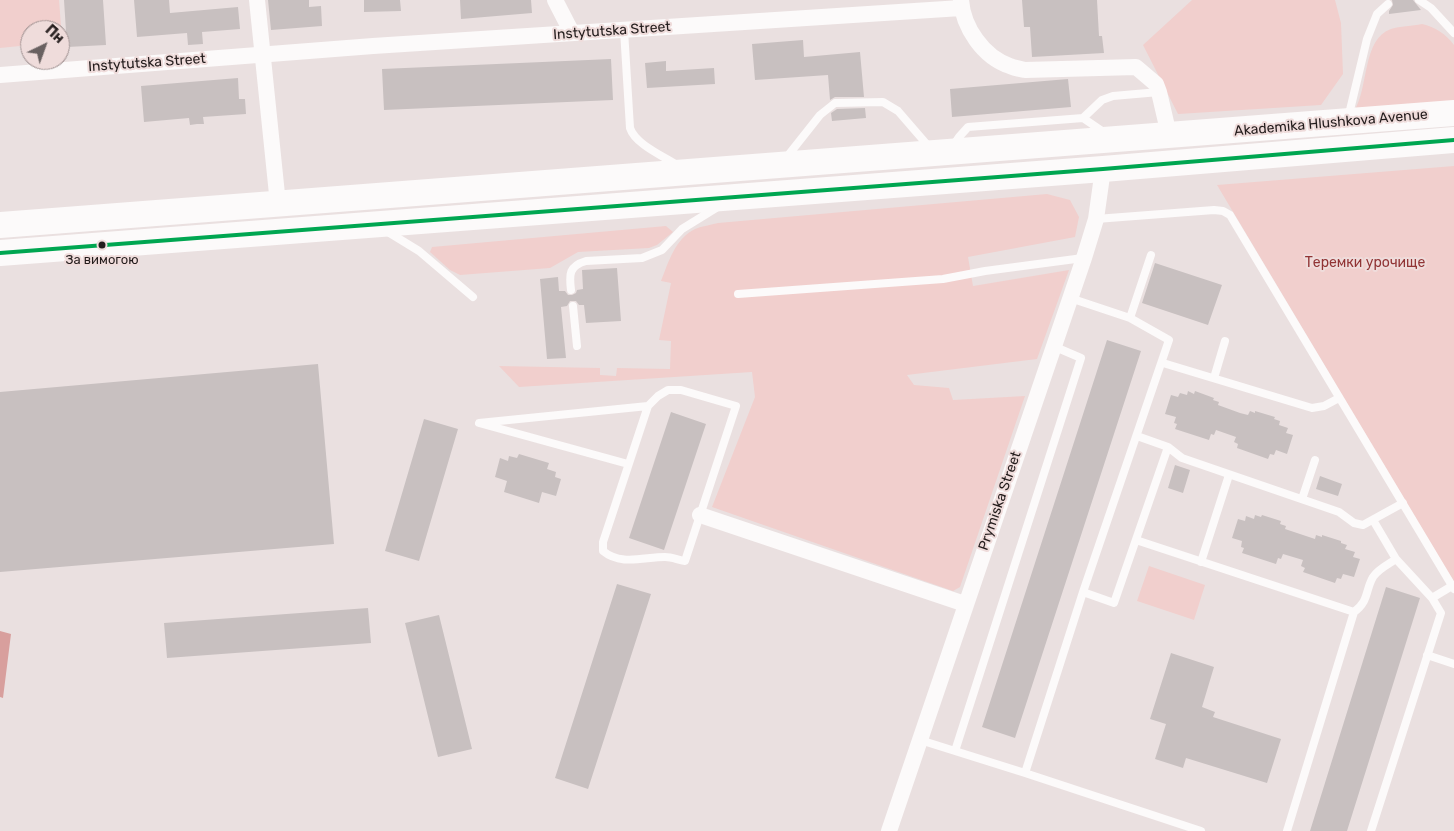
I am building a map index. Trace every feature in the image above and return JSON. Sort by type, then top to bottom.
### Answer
[{"type":"highway","name":"Akademika Hlushkova Avenue","points":[[0,225],[1454,113]]},
{"type":"highway","name":"Akademika Hlushkova Avenue","points":[[0,254],[1104,169],[1454,140]]},
{"type":"street","points":[[257,0],[278,204]]},
{"type":"street","points":[[555,0],[572,34]]},
{"type":"street","points":[[961,4],[970,30],[980,45],[992,57],[1010,66],[1025,70],[1136,67],[1156,84],[1169,136]]},
{"type":"street","name":"Instytutska Street","points":[[0,75],[263,54],[572,34],[961,4]]},
{"type":"street","name":"Prymiska Street","points":[[889,831],[1084,258],[1096,219],[1104,169]]},
{"type":"street","points":[[700,515],[965,604]]},
{"type":"lane","points":[[1419,0],[1432,8],[1454,33]]},
{"type":"lane","points":[[1340,123],[1350,110],[1367,38],[1377,14],[1388,4]]},
{"type":"lane","points":[[624,30],[632,135],[638,141],[690,172]]},
{"type":"lane","points":[[781,165],[820,115],[835,103],[883,102],[898,111],[942,153],[968,127],[1083,118],[1102,100],[1113,96],[1159,92]]},
{"type":"lane","points":[[1083,118],[1115,140]]},
{"type":"lane","points":[[571,290],[570,274],[579,263],[642,258],[662,250],[682,230],[732,197]]},
{"type":"lane","points":[[1096,219],[1214,210],[1223,211],[1230,215],[1453,587],[1432,598]]},
{"type":"lane","points":[[375,224],[420,251],[472,297]]},
{"type":"lane","points":[[1130,318],[1151,255]]},
{"type":"lane","points":[[738,294],[943,279],[985,271],[1084,258]]},
{"type":"lane","points":[[1025,773],[1083,592],[1169,340],[1130,318],[1070,298]]},
{"type":"lane","points":[[573,306],[577,346]]},
{"type":"lane","points":[[1214,378],[1225,341]]},
{"type":"lane","points":[[955,751],[1081,358],[1053,346]]},
{"type":"lane","points":[[1162,363],[1312,408],[1324,406],[1339,398]]},
{"type":"lane","points":[[668,390],[681,390],[736,406],[685,561],[667,557],[620,560],[610,557],[604,551],[603,542],[648,406],[658,396],[668,390]]},
{"type":"lane","points":[[628,464],[479,423],[648,406]]},
{"type":"lane","points":[[1137,436],[1168,447],[1182,458],[1339,512],[1354,523],[1363,525],[1402,503]]},
{"type":"lane","points":[[1083,592],[1114,603],[1168,447]]},
{"type":"lane","points":[[1302,499],[1315,460]]},
{"type":"lane","points":[[1201,562],[1229,475]]},
{"type":"lane","points":[[1371,831],[1441,613],[1432,598],[1396,560],[1373,520]]},
{"type":"lane","points":[[1136,540],[1354,612]]},
{"type":"lane","points":[[1287,831],[1354,612],[1361,607],[1366,599],[1372,577],[1396,560]]},
{"type":"lane","points":[[1427,655],[1454,664]]},
{"type":"lane","points":[[920,740],[1201,831]]},
{"type":"green space","points":[[0,0],[59,0],[61,20],[20,20],[20,46],[0,48]]},
{"type":"green space","points":[[1192,0],[1335,0],[1341,23],[1343,74],[1321,105],[1178,114],[1143,45]]},
{"type":"green space","points":[[1422,24],[1440,32],[1454,45],[1454,102],[1354,111],[1359,101],[1371,53],[1375,43],[1382,34],[1398,27]]},
{"type":"green space","name":"Теремки урочище","points":[[1454,166],[1454,582],[1217,185]]},
{"type":"green space","points":[[1047,194],[1070,200],[1079,217],[1075,237],[968,257],[973,286],[1069,270],[1037,359],[907,375],[914,385],[949,388],[953,400],[1025,396],[960,587],[953,591],[712,507],[755,397],[752,372],[519,387],[499,366],[600,368],[600,375],[616,376],[617,368],[670,369],[671,341],[659,340],[671,283],[661,281],[670,258],[682,239],[688,233],[698,228],[718,223]]},
{"type":"green space","points":[[666,226],[673,232],[657,245],[649,248],[578,252],[550,268],[460,275],[450,270],[430,252],[432,247]]},
{"type":"green space","points":[[1149,566],[1205,585],[1194,620],[1137,601]]},
{"type":"shaded area","points":[[0,631],[11,634],[3,698],[0,697]]},
{"type":"building","points":[[64,0],[103,0],[106,45],[70,47],[70,20],[65,20]]},
{"type":"building","points":[[134,0],[169,0],[170,13],[238,7],[240,29],[202,32],[203,44],[188,45],[187,33],[137,37]]},
{"type":"building","points":[[268,0],[309,0],[309,7],[321,6],[322,26],[271,30]]},
{"type":"building","points":[[364,0],[400,0],[401,11],[364,12]]},
{"type":"building","points":[[460,0],[531,0],[532,13],[461,19]]},
{"type":"building","points":[[1022,0],[1097,0],[1099,36],[1102,36],[1104,53],[1032,57],[1030,27],[1024,27]]},
{"type":"building","points":[[1392,0],[1413,0],[1421,10],[1389,14],[1393,5]]},
{"type":"building","points":[[803,40],[804,57],[860,52],[864,97],[835,97],[830,100],[828,75],[755,80],[752,44]]},
{"type":"building","points":[[611,59],[613,100],[384,110],[382,69]]},
{"type":"building","points":[[666,61],[666,71],[714,68],[715,84],[647,88],[645,63]]},
{"type":"building","points":[[238,78],[239,99],[245,99],[246,114],[203,117],[204,124],[190,125],[189,118],[144,122],[141,86]]},
{"type":"building","points":[[1068,79],[1071,107],[952,117],[950,89]]},
{"type":"building","points":[[865,108],[866,118],[832,121],[831,113],[837,109]]},
{"type":"building","points":[[1155,263],[1222,285],[1208,325],[1142,303]]},
{"type":"building","points":[[617,268],[621,321],[586,323],[584,305],[579,305],[576,301],[570,301],[567,306],[561,307],[566,358],[547,359],[540,279],[558,277],[559,291],[565,291],[568,295],[572,295],[577,290],[583,289],[582,270]]},
{"type":"building","points":[[1107,340],[1141,351],[1015,738],[982,727]]},
{"type":"building","points":[[318,364],[334,544],[0,572],[0,392]]},
{"type":"building","points":[[1188,391],[1194,394],[1195,391],[1214,398],[1213,400],[1219,402],[1218,405],[1240,413],[1248,415],[1250,411],[1255,413],[1255,411],[1275,417],[1274,419],[1280,421],[1279,425],[1288,428],[1286,433],[1293,435],[1287,454],[1276,450],[1274,455],[1270,454],[1268,459],[1237,448],[1238,444],[1234,442],[1236,437],[1216,430],[1214,435],[1211,434],[1209,440],[1175,429],[1177,424],[1174,423],[1176,417],[1165,414],[1171,395],[1178,397],[1180,393],[1187,395]]},
{"type":"building","points":[[671,412],[706,424],[664,550],[629,538]]},
{"type":"building","points":[[424,419],[458,429],[419,561],[385,551]]},
{"type":"building","points":[[519,454],[549,463],[547,469],[556,472],[555,477],[561,479],[556,496],[542,492],[539,503],[504,492],[507,481],[495,477],[500,458],[508,461],[509,456],[517,458]]},
{"type":"building","points":[[1175,465],[1190,470],[1183,493],[1168,488]]},
{"type":"building","points":[[1320,476],[1342,484],[1338,496],[1316,489]]},
{"type":"building","points":[[1255,515],[1261,517],[1262,515],[1281,521],[1280,524],[1286,526],[1285,529],[1315,539],[1316,535],[1322,537],[1322,535],[1341,541],[1341,543],[1347,545],[1345,549],[1355,552],[1353,557],[1360,559],[1354,577],[1343,574],[1341,579],[1337,578],[1335,583],[1303,572],[1305,568],[1301,566],[1303,560],[1283,554],[1281,559],[1278,558],[1276,564],[1242,553],[1244,548],[1241,547],[1242,541],[1232,538],[1238,519],[1245,521],[1246,516],[1254,519]]},
{"type":"building","points":[[617,584],[651,594],[588,789],[555,778]]},
{"type":"building","points":[[1386,587],[1420,598],[1347,831],[1310,831]]},
{"type":"building","points":[[368,608],[371,643],[167,658],[164,623]]},
{"type":"building","points":[[439,615],[472,749],[438,757],[405,623]]},
{"type":"building","points":[[1171,653],[1214,667],[1202,707],[1215,712],[1213,717],[1281,739],[1267,783],[1186,758],[1183,768],[1155,759],[1166,724],[1150,719]]},
{"type":"transit line","points":[[0,253],[1103,169],[1454,140]]},
{"type":"place","name":"За вимогою","points":[[102,245]]}]
